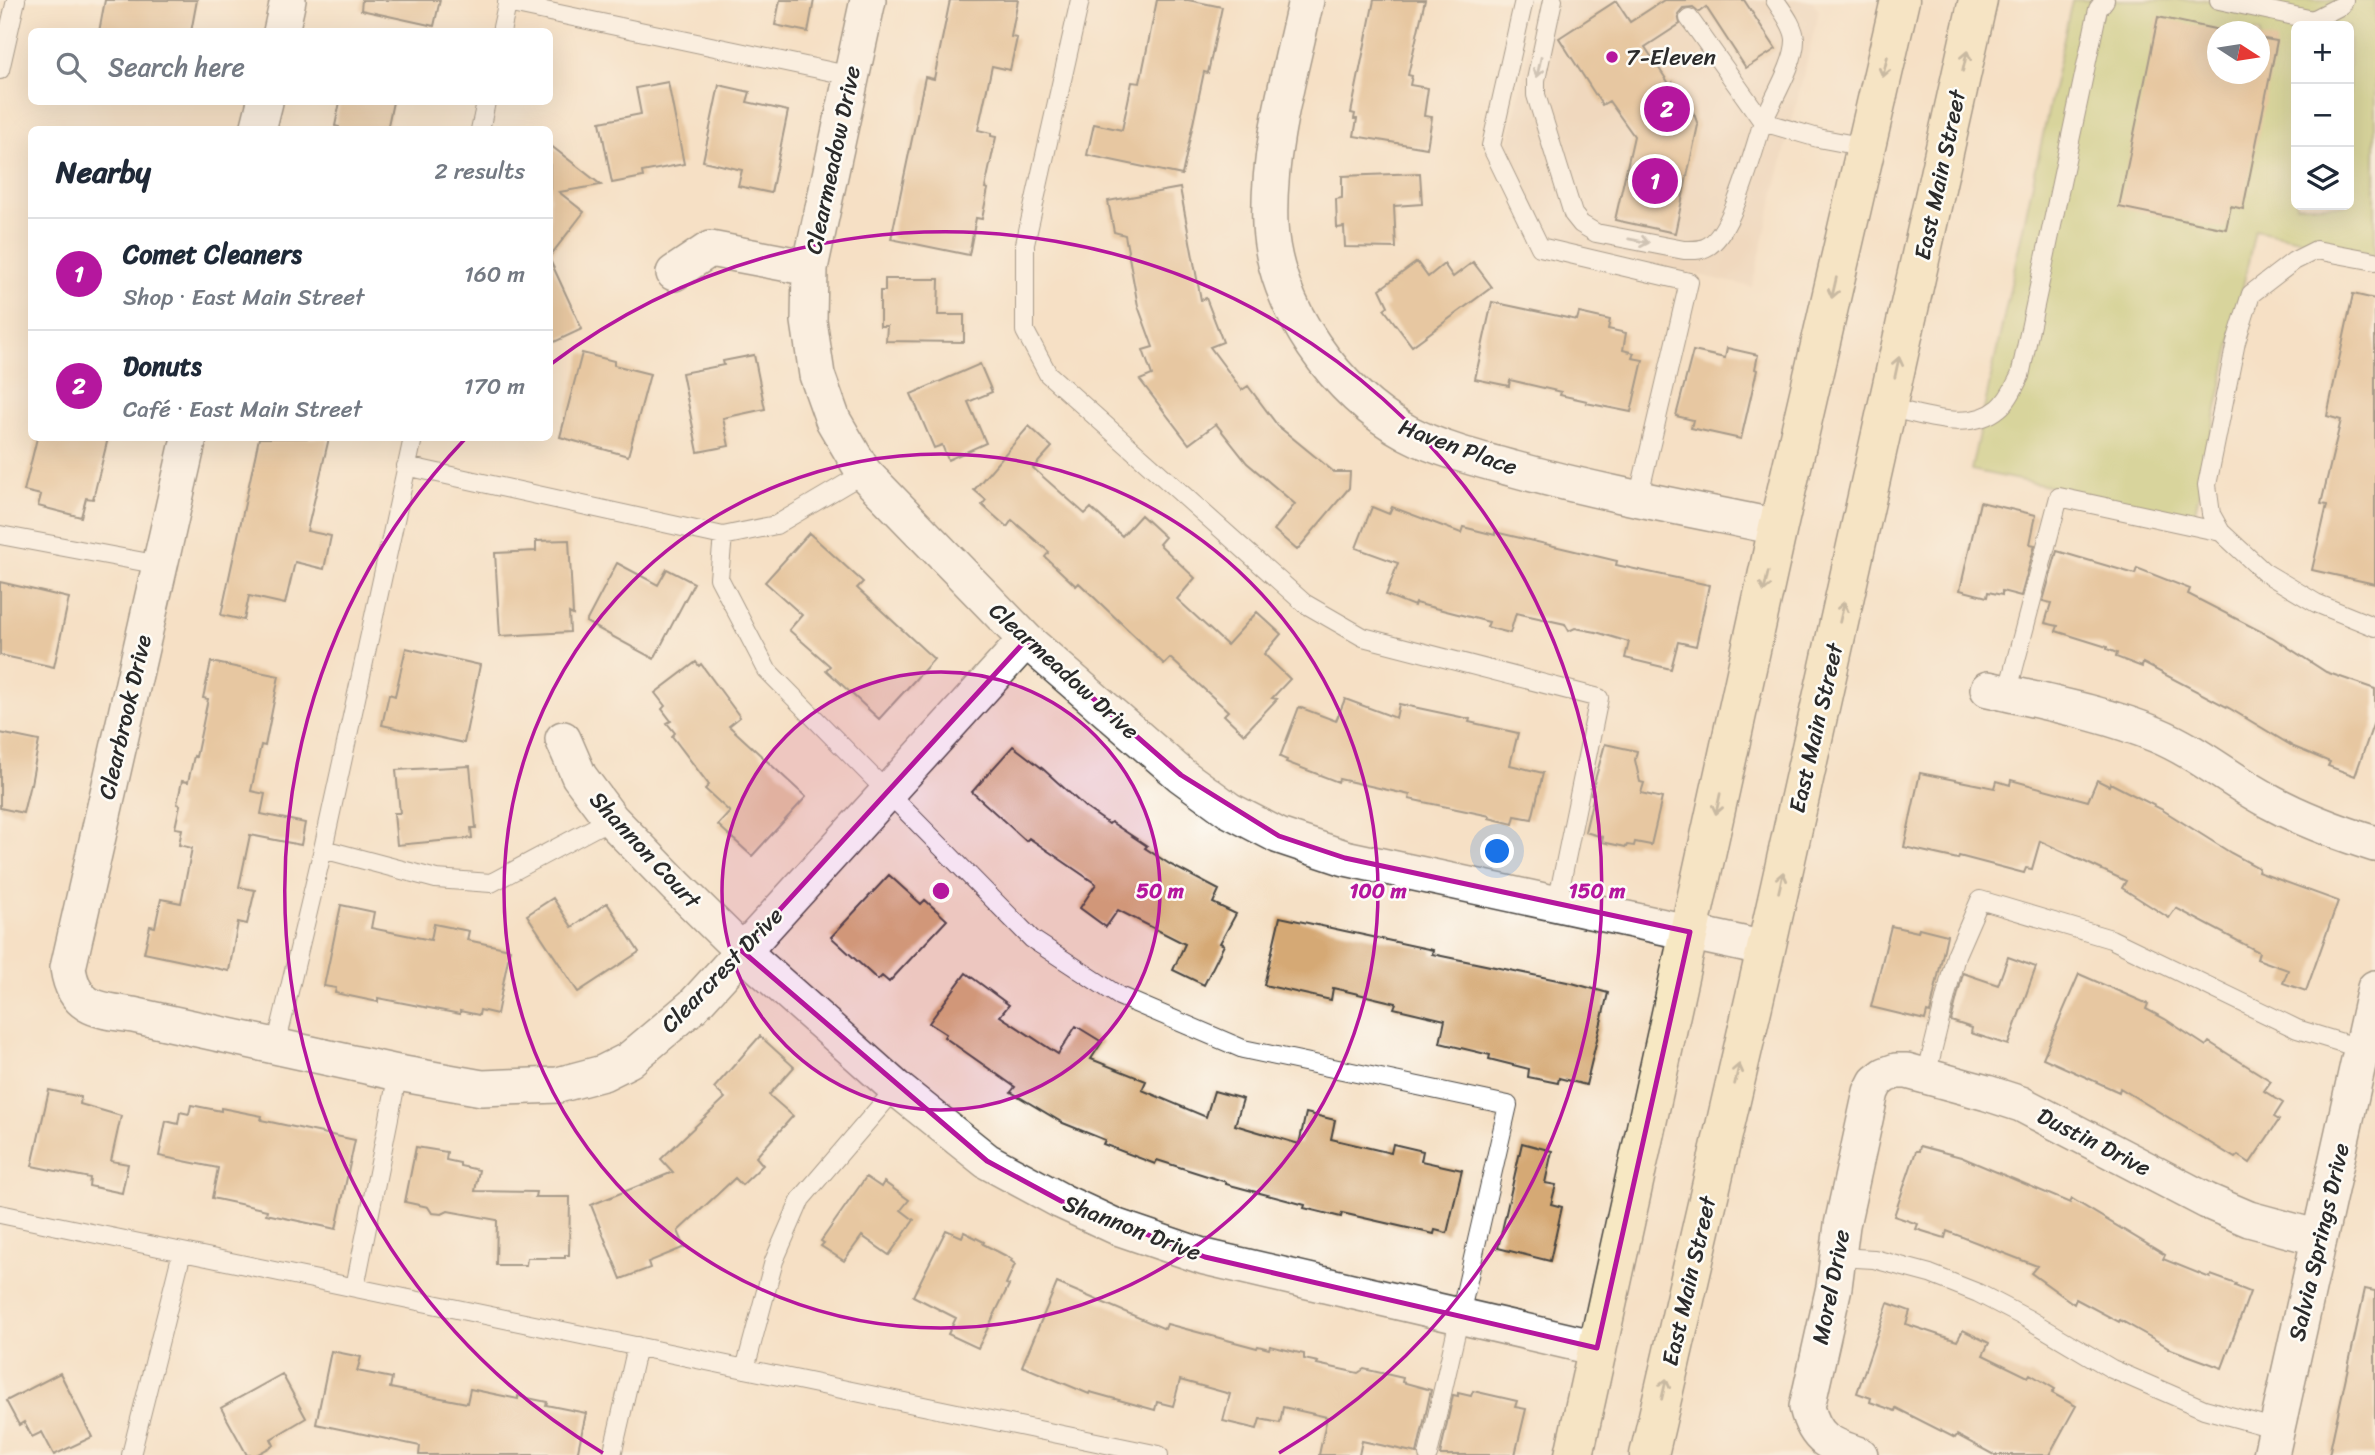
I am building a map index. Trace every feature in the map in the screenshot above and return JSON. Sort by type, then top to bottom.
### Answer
[{"type":"main road","points":[[1574,1455],[1778,527],[1900,0]]},
{"type":"main road","name":"East Main Street","points":[[1649,1455],[1766,949],[1978,0]]},
{"type":"street","points":[[282,28],[288,0]]},
{"type":"street","name":"Clearmeadow Drive","points":[[868,0],[810,268],[809,321],[817,375],[833,420],[864,473],[1026,640],[1181,775],[1229,810],[1279,836],[1345,858],[1766,949]]},
{"type":"street","name":"Haven Place","points":[[1306,0],[1271,162],[1270,226],[1275,259],[1298,321],[1336,375],[1359,399],[1410,435],[1479,460],[1638,499],[1778,527]]},
{"type":"street","points":[[259,126],[264,105]]},
{"type":"street","points":[[674,273],[710,250],[810,268]]},
{"type":"street","name":"Clearbrook Drive","points":[[76,995],[68,968],[188,441]]},
{"type":"street","name":"Clearcrest Drive","points":[[76,995],[99,1010],[482,1088],[558,1085],[603,1073],[629,1060],[693,1006],[1026,640]]},
{"type":"street","points":[[1997,692],[2100,717],[2158,735],[2214,766],[2270,802],[2321,825],[2375,844]]},
{"type":"street","name":"Shannon Court","points":[[563,738],[579,776],[611,819],[742,951]]},
{"type":"street","name":"Shannon Drive","points":[[742,951],[896,1088],[987,1161],[1061,1202],[1117,1227],[1205,1257],[1597,1348]]},
{"type":"street","name":"Salvia Springs Drive","points":[[2274,1442],[2375,988]]},
{"type":"street","name":"Dustin Drive","points":[[1871,1092],[1876,1082],[1896,1071],[1926,1076],[2021,1104],[2207,1201],[2249,1219],[2319,1238]]},
{"type":"street","name":"Morel Drive","points":[[1852,1454],[1828,1443],[1817,1434],[1807,1407],[1834,1287],[1871,1092]]},
{"type":"lane","points":[[0,71],[16,0]]},
{"type":"lane","points":[[1080,0],[1025,244],[1025,331],[1048,374],[1304,603],[1363,637],[1599,698],[1558,903]]},
{"type":"lane","points":[[1524,0],[1491,146],[1540,247],[1689,282],[1638,499]]},
{"type":"lane","points":[[1553,0],[1536,80],[1536,95],[1573,214],[1581,224],[1596,233],[1684,250],[1709,246],[1720,236],[1732,213],[1763,122],[1792,55],[1795,39],[1792,28],[1775,0]]},
{"type":"lane","points":[[1888,407],[1962,421],[1981,418],[1999,409],[2011,394],[2020,376],[2098,9],[2105,0]]},
{"type":"lane","points":[[2219,0],[2313,20],[2342,5],[2344,0]]},
{"type":"lane","points":[[502,28],[508,1],[852,76]]},
{"type":"lane","points":[[1689,18],[1763,122],[1818,138],[1866,147]]},
{"type":"lane","points":[[481,126],[485,105]]},
{"type":"lane","points":[[2375,261],[2316,250],[2294,261],[2251,294],[2236,342],[2207,485],[2211,514],[2221,532],[2264,572],[2316,603],[2375,627]]},
{"type":"lane","points":[[276,1046],[323,849],[411,441]]},
{"type":"lane","points":[[406,466],[723,536],[775,525],[864,473]]},
{"type":"lane","points":[[1997,692],[2059,497],[2221,532]]},
{"type":"lane","points":[[0,535],[160,565]]},
{"type":"lane","points":[[723,536],[719,578],[767,670],[1032,939],[1119,996],[1243,1049],[1508,1105],[1428,1455]]},
{"type":"lane","points":[[323,849],[436,879],[491,883],[611,819]]},
{"type":"lane","points":[[1926,1076],[1956,954],[1980,900],[2111,939],[2297,1029],[2362,1049]]},
{"type":"lane","points":[[355,1287],[398,1073]]},
{"type":"lane","points":[[745,1369],[774,1261],[801,1199],[896,1088]]},
{"type":"lane","points":[[0,1214],[1159,1455]]},
{"type":"lane","points":[[131,1455],[182,1252]]},
{"type":"lane","points":[[1838,1257],[1874,1259],[1930,1275],[1978,1293],[2112,1369],[2274,1442]]},
{"type":"lane","points":[[612,1455],[637,1346]]},
{"type":"highlighted area","points":[[1026,640],[1181,775],[1279,836],[1345,858],[1690,932],[1597,1348],[1205,1257],[1061,1201],[987,1161],[742,951]]},
{"type":"shaded area","points":[[1539,0],[1812,0],[1819,11],[1752,287],[1558,243],[1504,163]]},
{"type":"green space","points":[[2072,0],[2375,0],[2375,255],[2255,230],[2194,517],[1971,470]]},
{"type":"building","points":[[105,0],[197,0],[192,28],[100,28]]},
{"type":"building","points":[[362,0],[440,0],[434,26],[361,10]]},
{"type":"building","points":[[780,0],[814,0],[808,32],[775,25]]},
{"type":"building","points":[[950,0],[1018,0],[1011,37],[1017,38],[1010,70],[992,66],[978,130],[996,137],[985,188],[988,189],[982,219],[976,218],[969,255],[891,239],[925,77],[934,79]]},
{"type":"building","points":[[1157,0],[1188,0],[1222,7],[1208,73],[1204,72],[1182,175],[1087,155],[1094,124],[1122,130],[1132,82],[1140,83]]},
{"type":"building","points":[[1374,0],[1425,0],[1408,75],[1412,76],[1410,85],[1428,88],[1424,116],[1432,117],[1427,148],[1354,136],[1357,119],[1354,119],[1355,114],[1351,113]]},
{"type":"building","points":[[1664,0],[1744,0],[1776,49],[1746,68],[1706,7],[1699,12],[1693,7],[1683,8],[1678,14],[1680,24],[1645,47],[1670,85],[1673,82],[1698,125],[1675,233],[1615,220],[1634,136],[1609,101],[1602,105],[1559,38],[1616,1],[1630,22]]},
{"type":"building","points":[[2158,17],[2207,27],[2207,84],[2268,84],[2243,209],[2231,206],[2226,229],[2119,207]]},
{"type":"building","points":[[2270,40],[2277,41],[2270,76]]},
{"type":"building","points":[[668,82],[684,164],[642,172],[643,177],[612,183],[600,122],[641,114],[636,88]]},
{"type":"building","points":[[719,85],[750,92],[747,102],[788,111],[771,193],[738,186],[742,170],[703,161]]},
{"type":"building","points":[[339,105],[392,105],[388,126],[335,126]]},
{"type":"building","points":[[553,147],[601,185],[559,192],[584,212],[553,252]]},
{"type":"building","points":[[1420,173],[1422,204],[1394,206],[1396,248],[1345,247],[1344,227],[1337,228],[1336,199],[1342,198],[1342,176]]},
{"type":"building","points":[[1180,188],[1201,300],[1206,298],[1223,342],[1210,347],[1242,390],[1248,386],[1278,426],[1334,472],[1350,472],[1349,488],[1297,550],[1274,530],[1295,504],[1247,463],[1216,424],[1189,444],[1140,380],[1152,375],[1143,350],[1153,347],[1138,306],[1125,235],[1114,232],[1108,201]]},
{"type":"building","points":[[1417,262],[1428,277],[1444,264],[1453,277],[1473,262],[1492,287],[1412,346],[1384,309],[1388,306],[1380,289]]},
{"type":"building","points":[[553,266],[582,329],[553,343]]},
{"type":"building","points":[[885,279],[939,279],[938,315],[964,315],[964,342],[886,341],[887,326],[880,326],[880,291],[885,291]]},
{"type":"building","points":[[2353,294],[2375,299],[2375,584],[2312,570],[2327,505],[2321,504],[2341,420],[2327,416]]},
{"type":"building","points":[[1492,302],[1577,320],[1579,313],[1610,320],[1608,329],[1626,333],[1623,350],[1634,353],[1632,358],[1643,360],[1631,412],[1586,403],[1587,401],[1560,395],[1561,392],[1510,380],[1509,386],[1475,379]]},
{"type":"building","points":[[1727,348],[1758,355],[1741,439],[1691,428],[1693,420],[1676,416],[1693,351],[1725,358]]},
{"type":"building","points":[[582,353],[650,374],[628,456],[560,437]]},
{"type":"building","points":[[754,355],[765,409],[723,418],[729,446],[698,452],[682,373],[724,365],[723,361]]},
{"type":"building","points":[[980,364],[992,392],[968,402],[986,443],[948,460],[942,445],[934,448],[911,394]]},
{"type":"building","points":[[1029,426],[1052,447],[1033,468],[1085,514],[1091,508],[1122,536],[1141,515],[1165,537],[1159,544],[1195,578],[1177,599],[1227,645],[1257,612],[1281,634],[1264,654],[1290,679],[1272,698],[1277,699],[1244,734],[1224,715],[1228,711],[1170,658],[1164,664],[1079,583],[1076,586],[1045,557],[1049,552],[1012,520],[1007,527],[982,505],[986,500],[974,490]]},
{"type":"building","points":[[36,441],[107,441],[93,499],[86,498],[81,517],[38,506],[41,495],[24,491]]},
{"type":"building","points":[[258,441],[328,441],[307,531],[331,536],[324,569],[295,562],[285,604],[249,596],[244,620],[221,615]]},
{"type":"building","points":[[1980,502],[2036,515],[2030,544],[2035,545],[2021,596],[2002,591],[2002,595],[1988,592],[1987,597],[1960,590]]},
{"type":"building","points":[[1372,507],[1389,514],[1392,507],[1461,533],[1463,527],[1495,535],[1495,532],[1617,561],[1616,565],[1709,585],[1696,646],[1678,642],[1671,669],[1625,658],[1629,642],[1596,632],[1575,628],[1569,631],[1565,624],[1516,613],[1510,633],[1487,627],[1489,622],[1415,603],[1414,606],[1386,595],[1398,563],[1356,548]]},
{"type":"building","points":[[809,533],[863,582],[857,588],[934,659],[879,719],[826,670],[830,666],[789,630],[802,615],[765,582]]},
{"type":"building","points":[[569,540],[573,615],[569,613],[570,632],[500,636],[495,553],[536,551],[536,541]]},
{"type":"building","points":[[2057,551],[2135,574],[2137,568],[2190,589],[2188,594],[2272,637],[2326,672],[2375,689],[2375,719],[2355,776],[2328,766],[2330,762],[2294,747],[2229,708],[2143,663],[2142,667],[2116,657],[2117,653],[2107,647],[2056,631],[2058,626],[2045,623],[2051,603],[2043,601]]},
{"type":"building","points":[[617,563],[658,585],[667,569],[694,583],[654,659],[586,622]]},
{"type":"building","points":[[0,582],[69,598],[54,667],[0,655]]},
{"type":"building","points":[[406,648],[480,665],[464,743],[382,725],[389,694],[395,696]]},
{"type":"building","points":[[211,662],[279,676],[265,746],[261,745],[251,791],[265,794],[261,814],[305,823],[301,845],[250,835],[239,887],[255,890],[247,924],[238,922],[229,971],[144,953],[150,926],[155,927],[161,899],[181,903],[192,848],[179,845],[182,829],[175,828],[180,805],[177,804],[182,781],[188,782],[194,756],[196,757],[208,699],[203,698]]},
{"type":"building","points":[[696,662],[699,666],[701,664],[740,717],[729,726],[806,797],[752,856],[718,825],[730,812],[705,789],[709,785],[672,736],[675,733],[667,723],[671,721],[662,709],[665,706],[655,693]]},
{"type":"building","points":[[1345,699],[1396,718],[1399,704],[1470,719],[1469,722],[1518,733],[1510,765],[1543,773],[1532,819],[1515,816],[1513,824],[1489,818],[1490,816],[1409,799],[1410,795],[1339,779],[1338,782],[1286,762],[1287,760],[1280,757],[1299,707],[1336,721]]},
{"type":"building","points":[[0,733],[39,741],[23,813],[0,808]]},
{"type":"building","points":[[1605,744],[1637,751],[1635,760],[1640,782],[1644,783],[1641,793],[1662,798],[1651,845],[1635,842],[1634,846],[1626,847],[1602,842],[1603,837],[1585,832],[1594,794],[1591,794]]},
{"type":"building","points":[[1013,746],[1086,808],[1147,846],[1145,848],[1171,865],[1219,890],[1213,903],[1236,914],[1220,943],[1224,945],[1204,985],[1173,970],[1185,944],[1118,910],[1106,927],[1080,908],[1096,884],[1029,838],[1026,841],[972,792]]},
{"type":"building","points":[[470,766],[476,828],[471,828],[472,838],[397,845],[394,813],[400,813],[396,770]]},
{"type":"building","points":[[1920,773],[1995,788],[1997,781],[2010,785],[2011,780],[2088,801],[2097,780],[2109,786],[2110,783],[2161,809],[2259,868],[2258,872],[2338,901],[2306,991],[2283,983],[2288,970],[2257,959],[2259,952],[2176,908],[2169,918],[2122,888],[2126,881],[2040,841],[2032,869],[2026,868],[2024,873],[1959,856],[1958,859],[1904,847]]},
{"type":"building","points":[[889,875],[921,904],[925,900],[947,920],[889,982],[882,976],[878,980],[831,937]]},
{"type":"building","points":[[553,898],[572,927],[607,903],[639,952],[578,992],[527,915]]},
{"type":"building","points":[[341,905],[374,912],[371,928],[431,940],[434,924],[469,931],[467,940],[510,949],[497,1014],[480,1010],[479,1015],[460,1011],[460,1014],[378,998],[378,1002],[335,993],[336,988],[324,986]]},
{"type":"building","points":[[1280,917],[1433,950],[1432,954],[1608,993],[1586,1085],[1559,1078],[1558,1083],[1528,1077],[1529,1069],[1489,1059],[1490,1055],[1440,1043],[1445,1020],[1394,1008],[1396,1003],[1333,988],[1331,1000],[1264,985]]},
{"type":"building","points":[[1891,926],[1918,932],[1919,928],[1947,935],[1930,1013],[1927,1012],[1925,1020],[1871,1007]]},
{"type":"building","points":[[2008,957],[2036,967],[2008,1045],[1971,1033],[1972,1028],[1951,1021],[1963,973],[1998,985]]},
{"type":"building","points":[[966,973],[1009,1005],[1000,1016],[1058,1054],[1076,1026],[1102,1042],[1091,1059],[1146,1081],[1142,1090],[1206,1117],[1214,1091],[1243,1099],[1235,1125],[1299,1144],[1306,1113],[1335,1120],[1331,1139],[1391,1153],[1393,1144],[1423,1151],[1421,1161],[1462,1170],[1447,1233],[1435,1230],[1434,1234],[1342,1213],[1341,1217],[1304,1208],[1305,1205],[1226,1184],[1157,1160],[1155,1164],[1103,1144],[1105,1140],[1063,1123],[1011,1092],[1015,1087],[944,1037],[946,1034],[929,1023]]},
{"type":"building","points":[[2079,974],[2148,1004],[2146,1009],[2206,1046],[2209,1042],[2271,1081],[2264,1091],[2283,1103],[2274,1117],[2279,1120],[2250,1163],[2238,1155],[2235,1158],[2120,1088],[2119,1092],[2043,1058]]},
{"type":"building","points":[[760,1036],[794,1067],[769,1095],[793,1116],[756,1157],[763,1165],[742,1185],[735,1178],[678,1231],[685,1247],[648,1262],[650,1268],[621,1279],[591,1205],[673,1172],[661,1159],[725,1098],[714,1088]]},
{"type":"building","points":[[49,1090],[81,1097],[80,1104],[121,1116],[111,1161],[128,1164],[122,1193],[89,1186],[90,1178],[32,1166]]},
{"type":"building","points":[[191,1105],[262,1116],[261,1120],[355,1140],[336,1229],[266,1214],[267,1210],[212,1198],[218,1168],[159,1156],[166,1121],[178,1124],[180,1112],[189,1114]]},
{"type":"building","points":[[1522,1143],[1552,1151],[1545,1183],[1556,1185],[1551,1204],[1562,1207],[1550,1261],[1498,1248]]},
{"type":"building","points":[[1920,1146],[1961,1157],[2070,1203],[2072,1199],[2165,1255],[2163,1259],[2210,1278],[2211,1275],[2236,1284],[2235,1286],[2250,1292],[2222,1368],[2168,1348],[2120,1320],[2119,1322],[2076,1299],[2074,1304],[2031,1273],[2037,1266],[1947,1231],[1945,1238],[1916,1229],[1918,1224],[1894,1216]]},
{"type":"building","points":[[416,1147],[447,1152],[446,1160],[479,1170],[475,1191],[536,1192],[535,1197],[570,1197],[569,1255],[565,1255],[565,1258],[527,1258],[526,1265],[496,1265],[497,1220],[448,1211],[442,1214],[432,1213],[428,1207],[405,1202]]},
{"type":"building","points":[[866,1177],[881,1187],[884,1182],[909,1200],[901,1210],[914,1220],[889,1255],[862,1236],[844,1261],[821,1246],[824,1243],[821,1241]]},
{"type":"building","points":[[946,1230],[962,1237],[964,1232],[1012,1259],[1015,1264],[1006,1284],[1009,1285],[978,1348],[948,1334],[956,1318],[913,1296]]},
{"type":"building","points":[[1057,1283],[1165,1329],[1167,1324],[1257,1348],[1269,1349],[1270,1346],[1304,1354],[1304,1359],[1318,1362],[1317,1364],[1358,1373],[1364,1369],[1403,1378],[1402,1382],[1431,1390],[1417,1453],[1362,1441],[1359,1455],[1319,1455],[1327,1417],[1283,1407],[1280,1423],[1260,1419],[1257,1429],[1223,1421],[1230,1394],[1180,1380],[1173,1406],[1157,1402],[1155,1410],[1090,1392],[1089,1394],[1022,1366]]},
{"type":"building","points":[[2365,1289],[2375,1291],[2375,1455],[2329,1455]]},
{"type":"building","points":[[1888,1303],[1910,1311],[1906,1324],[1957,1341],[1963,1330],[1989,1343],[1983,1355],[2028,1377],[2030,1374],[2055,1389],[2052,1393],[2076,1406],[2049,1455],[1994,1455],[1957,1435],[1955,1438],[1896,1408],[1895,1411],[1870,1402],[1871,1398],[1857,1393]]},
{"type":"building","points":[[331,1351],[361,1357],[357,1371],[392,1378],[390,1388],[467,1403],[470,1389],[547,1402],[546,1405],[586,1413],[577,1455],[419,1455],[420,1446],[316,1424]]},
{"type":"building","points":[[60,1373],[92,1437],[54,1455],[42,1432],[32,1437],[24,1422],[19,1425],[6,1401]]},
{"type":"building","points":[[282,1374],[306,1418],[271,1439],[274,1445],[256,1455],[247,1455],[221,1408]]},
{"type":"building","points":[[1473,1391],[1517,1401],[1515,1407],[1526,1409],[1515,1455],[1440,1455],[1453,1395],[1458,1396],[1458,1393],[1471,1396]]},
{"type":"place","name":"7-Eleven","points":[[1612,57]]},
{"type":"place","name":"Donuts","points":[[1667,109]]},
{"type":"place","name":"Comet Cleaners","points":[[1655,181]]}]
